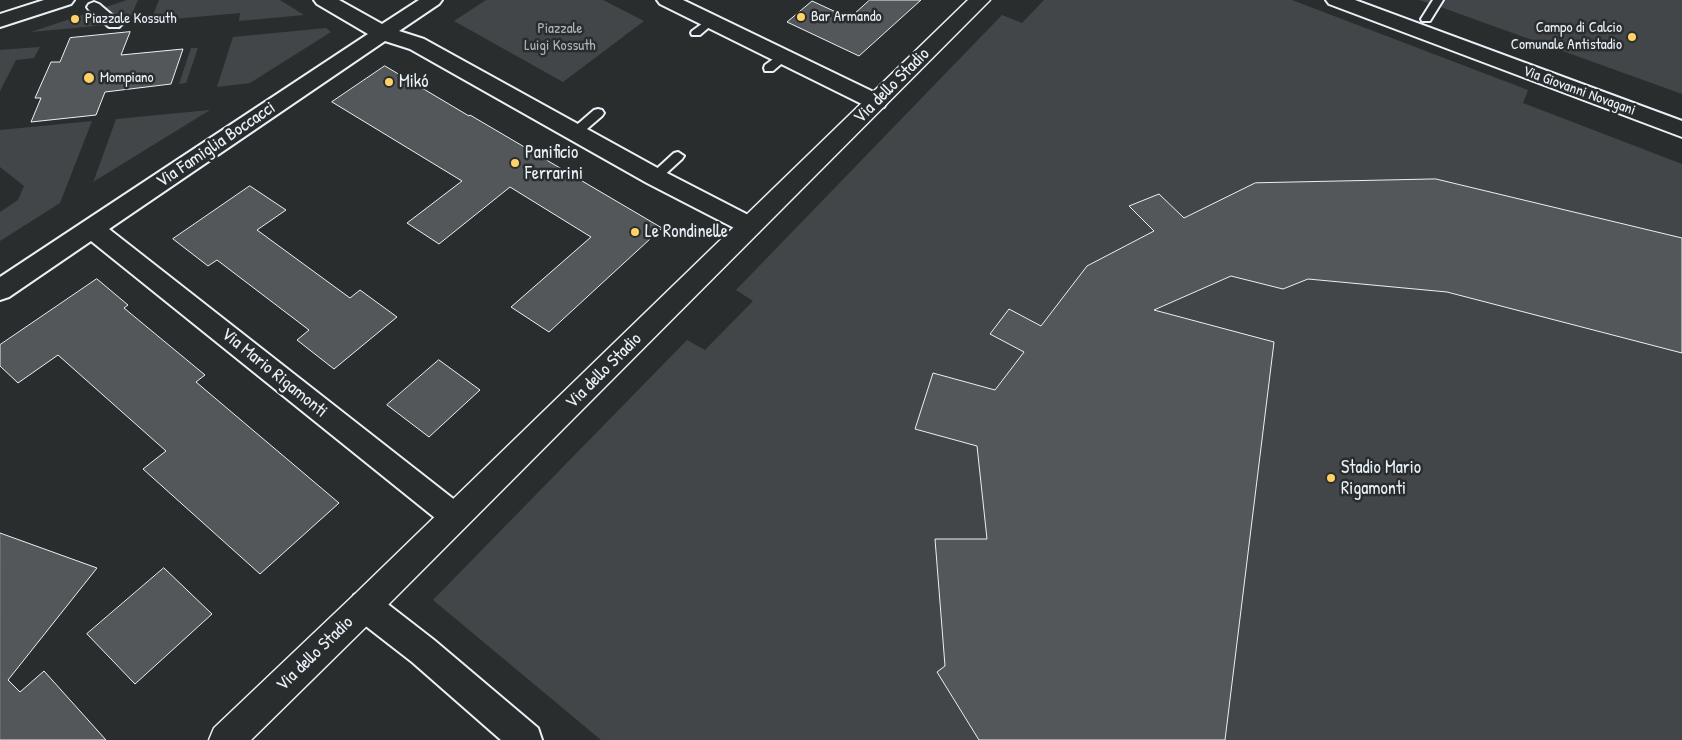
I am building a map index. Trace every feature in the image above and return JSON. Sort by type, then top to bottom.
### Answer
[{"type":"street","points":[[0,21],[64,0]]},
{"type":"street","points":[[324,0],[382,33],[417,44],[655,176],[750,226]]},
{"type":"street","name":"Via Famiglia Boccacci","points":[[0,290],[432,0]]},
{"type":"street","points":[[667,0],[703,27],[776,62],[876,102]]},
{"type":"street","name":"Via dello Stadio","points":[[226,740],[365,606],[980,0]]},
{"type":"street","name":"Via Giovanni Novagani","points":[[1336,0],[1682,129]]},
{"type":"street","points":[[94,7],[114,24]]},
{"type":"street","name":"Via Mario Rigamonti","points":[[93,229],[455,517]]},
{"type":"street","points":[[365,606],[423,651],[526,740]]},
{"type":"lane","points":[[1426,19],[1438,0]]},
{"type":"lane","points":[[576,132],[598,113]]},
{"type":"lane","points":[[655,176],[678,156]]},
{"type":"green space","points":[[127,0],[138,0],[128,23],[31,32]]},
{"type":"green space","points":[[159,0],[280,0],[304,15],[239,21],[240,13],[151,21]]},
{"type":"green space","name":"Piazzale Luigi Kossuth","points":[[486,0],[603,0],[644,21],[563,82],[454,21]]},
{"type":"green space","points":[[1044,0],[1292,0],[1528,90],[1523,103],[1682,164],[1682,740],[601,740],[433,600],[687,340],[705,350],[753,301],[736,290],[1002,15],[1022,23]]},
{"type":"green space","points":[[1419,0],[1682,0],[1682,94],[1435,5]]},
{"type":"green space","points":[[326,28],[331,32],[250,83],[217,87],[233,37]]},
{"type":"green space","points":[[40,47],[34,58],[16,60],[0,91],[0,50]]},
{"type":"green space","points":[[191,48],[198,48],[186,83],[179,84]]},
{"type":"green space","points":[[210,110],[93,182],[116,119]]},
{"type":"green space","points":[[92,121],[60,203],[0,241],[0,212],[18,200],[24,186],[0,167],[0,130]]},
{"type":"building","points":[[870,0],[921,0],[859,56],[787,22],[812,1],[849,18]]},
{"type":"building","points":[[130,32],[121,55],[183,49],[171,84],[105,92],[96,115],[31,122],[41,98],[35,98],[51,62],[60,62],[70,38]]},
{"type":"building","points":[[385,66],[662,228],[549,332],[511,307],[591,237],[510,187],[439,244],[407,223],[462,181],[332,102]]},
{"type":"building","points":[[1436,179],[1682,238],[1682,353],[1447,292],[1308,279],[1283,289],[1231,276],[1154,310],[1274,342],[1225,740],[979,740],[937,672],[945,666],[935,539],[987,539],[977,446],[915,429],[933,373],[995,390],[1024,352],[990,334],[1009,309],[1041,326],[1087,266],[1154,231],[1129,206],[1159,194],[1184,218],[1255,183]]},
{"type":"building","points":[[250,186],[286,210],[257,230],[350,298],[360,290],[397,317],[334,369],[297,340],[309,330],[217,260],[208,266],[173,239]]},
{"type":"building","points":[[97,279],[128,305],[124,308],[205,375],[196,382],[339,503],[260,574],[143,469],[166,451],[58,355],[18,383],[0,366],[0,345]]},
{"type":"building","points":[[439,360],[480,390],[429,437],[387,405]]},
{"type":"building","points":[[0,533],[97,568],[8,680],[20,692],[44,671],[106,740],[0,740]]},
{"type":"building","points":[[164,568],[212,614],[135,684],[87,634]]},
{"type":"place","name":"Bar Armando","points":[[801,17]]},
{"type":"place","name":"Piazzale Kossuth","points":[[75,19]]},
{"type":"place","name":"Campo di Calcio Comunale Antistadio","points":[[1632,37]]},
{"type":"place","name":"Mompiano","points":[[89,78]]},
{"type":"place","name":"Mikó","points":[[389,82]]},
{"type":"place","name":"Panificio Ferrarini","points":[[515,163]]},
{"type":"place","name":"Le Rondinelle","points":[[635,232]]},
{"type":"place","name":"Stadio Mario Rigamonti","points":[[1331,478]]}]
